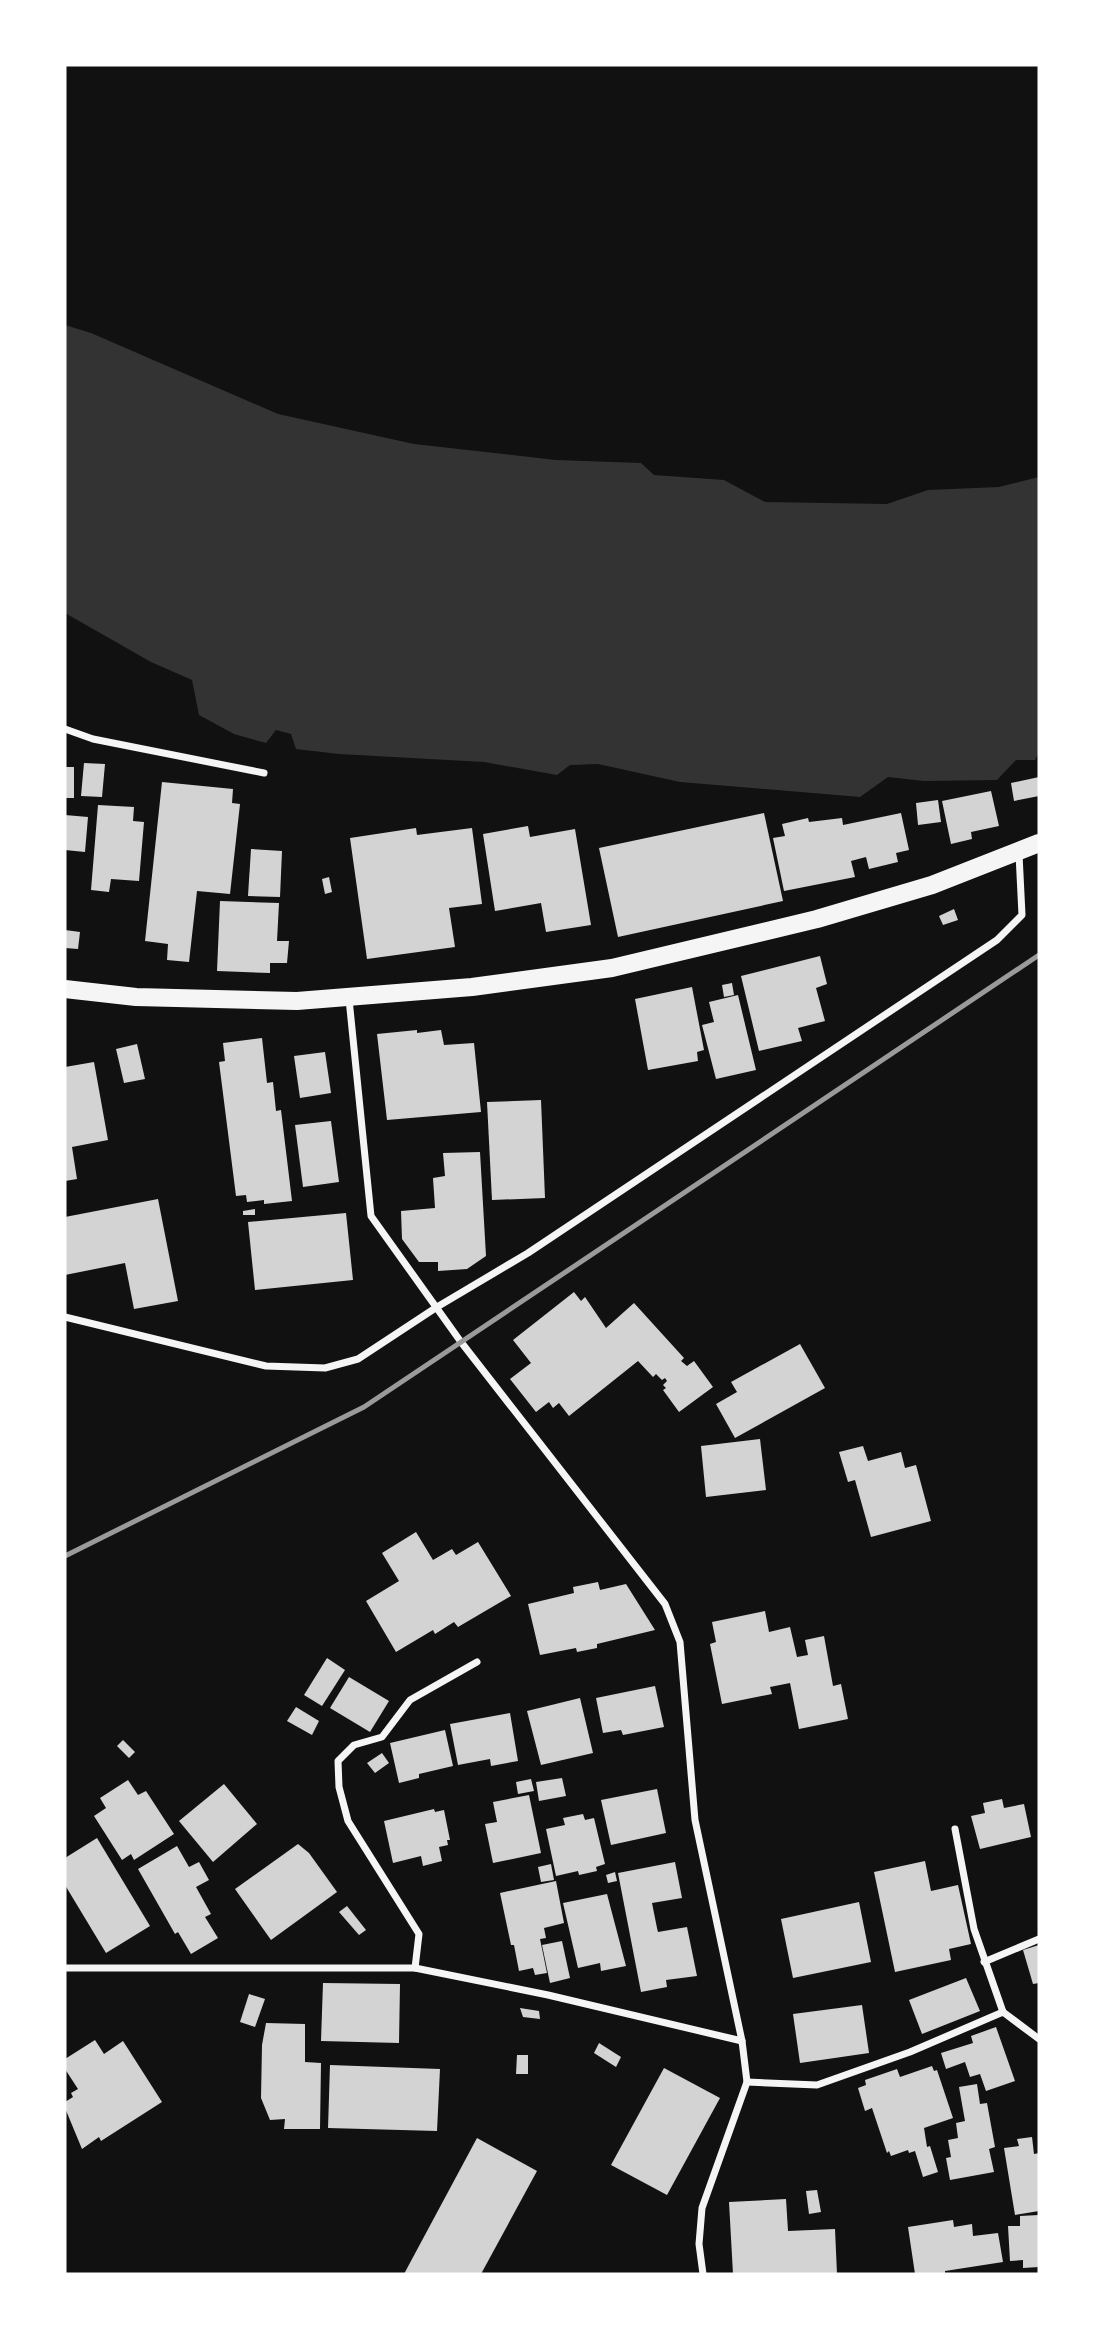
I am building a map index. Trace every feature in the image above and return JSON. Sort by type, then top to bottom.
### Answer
[{"type":"main road","points":[[65,989],[136,998],[297,1001],[472,986],[611,968],[817,919],[932,885],[1039,843]]},
{"type":"street","points":[[65,729],[93,739],[264,773]]},
{"type":"street","points":[[65,1317],[266,1366],[325,1368],[358,1359],[437,1307],[528,1253],[998,940],[1022,915],[1019,851]]},
{"type":"street","points":[[349,997],[371,1216],[461,1342],[665,1604],[680,1642],[695,1820],[742,2041],[747,2082],[702,2208],[699,2244],[703,2274]]},
{"type":"street","points":[[415,1968],[419,1934],[348,1821],[339,1787],[338,1761],[354,1745],[382,1737],[410,1700],[477,1662]]},
{"type":"street","points":[[955,1829],[974,1929],[1003,2012],[1039,2039]]},
{"type":"street","points":[[985,1962],[1039,1939]]},
{"type":"street","points":[[65,1968],[415,1968],[548,1995],[742,2041]]},
{"type":"street","points":[[747,2082],[817,2085],[910,2052],[1003,2012]]},
{"type":"shaded area","points":[[65,325],[91,333],[278,414],[414,444],[556,460],[641,463],[654,475],[724,480],[765,502],[887,504],[928,490],[999,487],[1039,477],[1039,752],[1035,760],[1016,760],[997,780],[924,781],[888,777],[860,797],[680,782],[598,764],[570,765],[557,775],[484,762],[339,754],[296,749],[291,734],[276,730],[266,743],[234,734],[199,715],[192,680],[151,662],[65,613]]},
{"type":"building","points":[[84,763],[105,764],[102,797],[81,796]]},
{"type":"building","points":[[65,767],[74,767],[74,798],[65,798]]},
{"type":"building","points":[[1039,777],[1039,796],[1014,801],[1011,783]]},
{"type":"building","points":[[162,782],[233,789],[232,803],[240,804],[230,894],[197,891],[189,962],[167,960],[168,944],[145,941]]},
{"type":"building","points":[[991,791],[999,826],[971,832],[972,839],[951,844],[942,801]]},
{"type":"building","points":[[938,800],[941,822],[918,825],[916,803]]},
{"type":"building","points":[[98,805],[134,807],[133,821],[144,822],[139,881],[111,879],[109,892],[91,890]]},
{"type":"building","points":[[764,813],[783,901],[618,937],[599,848]]},
{"type":"building","points":[[901,813],[909,850],[896,853],[898,862],[869,869],[866,857],[851,861],[855,877],[784,891],[773,838],[785,836],[782,824],[808,818],[809,822],[842,818],[843,825]]},
{"type":"building","points":[[65,815],[88,817],[85,852],[65,850]]},
{"type":"building","points":[[528,826],[530,837],[575,829],[591,925],[546,932],[541,903],[495,911],[483,834]]},
{"type":"building","points":[[416,828],[417,835],[472,828],[482,904],[449,908],[455,947],[367,959],[350,838]]},
{"type":"building","points":[[251,849],[282,851],[280,897],[248,896]]},
{"type":"building","points":[[329,877],[332,892],[325,894],[322,879]]},
{"type":"building","points":[[220,901],[279,903],[277,941],[289,941],[287,963],[270,963],[270,973],[217,971]]},
{"type":"building","points":[[954,909],[958,920],[943,925],[939,916]]},
{"type":"building","points":[[65,930],[80,932],[78,949],[65,948]]},
{"type":"building","points":[[820,956],[827,984],[816,988],[825,1021],[798,1028],[802,1041],[759,1051],[741,976]]},
{"type":"building","points":[[732,983],[734,995],[724,997],[722,985]]},
{"type":"building","points":[[692,987],[704,1050],[697,1052],[698,1061],[648,1070],[635,999]]},
{"type":"building","points":[[738,995],[756,1070],[716,1079],[702,1025],[714,1022],[709,1002]]},
{"type":"building","points":[[417,1030],[417,1033],[441,1030],[444,1045],[474,1043],[481,1112],[387,1120],[377,1034]]},
{"type":"building","points":[[262,1038],[267,1083],[273,1082],[276,1111],[281,1110],[292,1201],[264,1204],[264,1200],[247,1202],[246,1195],[236,1196],[219,1062],[225,1061],[223,1043]]},
{"type":"building","points":[[137,1044],[145,1079],[124,1083],[116,1049]]},
{"type":"building","points":[[325,1052],[331,1093],[300,1098],[294,1056]]},
{"type":"building","points":[[94,1062],[108,1140],[72,1147],[77,1179],[65,1181],[65,1067]]},
{"type":"building","points":[[541,1100],[545,1198],[492,1200],[487,1102]]},
{"type":"building","points":[[331,1121],[339,1182],[303,1187],[295,1125]]},
{"type":"building","points":[[480,1152],[486,1256],[467,1269],[438,1271],[438,1262],[419,1262],[402,1239],[401,1211],[435,1208],[433,1178],[445,1176],[443,1153]]},
{"type":"building","points":[[158,1199],[178,1301],[134,1309],[125,1263],[65,1275],[65,1217]]},
{"type":"building","points":[[255,1209],[255,1215],[243,1215],[243,1211]]},
{"type":"building","points":[[346,1213],[353,1280],[255,1290],[248,1222]]},
{"type":"building","points":[[574,1292],[581,1301],[585,1297],[606,1328],[634,1303],[684,1358],[681,1361],[687,1366],[694,1361],[713,1387],[679,1412],[663,1390],[666,1388],[663,1385],[667,1381],[665,1378],[662,1380],[656,1374],[653,1377],[638,1361],[569,1416],[559,1403],[553,1408],[549,1402],[536,1412],[510,1379],[531,1363],[513,1340]]},
{"type":"building","points":[[800,1344],[825,1388],[735,1438],[716,1404],[737,1392],[731,1382]]},
{"type":"building","points":[[760,1439],[766,1490],[706,1497],[701,1446]]},
{"type":"building","points":[[863,1446],[868,1461],[901,1452],[905,1468],[916,1465],[931,1521],[871,1537],[855,1480],[848,1482],[839,1452]]},
{"type":"building","points":[[416,1532],[433,1560],[452,1549],[456,1555],[478,1542],[511,1596],[458,1627],[454,1622],[435,1634],[433,1630],[396,1652],[366,1601],[399,1581],[382,1553]]},
{"type":"building","points":[[598,1582],[600,1590],[626,1584],[655,1630],[597,1644],[597,1648],[577,1652],[576,1648],[540,1655],[528,1604],[574,1593],[573,1587]]},
{"type":"building","points":[[765,1611],[769,1632],[790,1627],[797,1657],[808,1655],[805,1640],[824,1636],[833,1686],[841,1684],[848,1719],[799,1729],[790,1683],[770,1687],[772,1694],[722,1704],[710,1644],[716,1642],[712,1622]]},
{"type":"building","points":[[327,1658],[345,1670],[322,1706],[304,1695]]},
{"type":"building","points":[[349,1677],[389,1701],[370,1732],[330,1708]]},
{"type":"building","points":[[655,1686],[664,1727],[623,1735],[621,1730],[603,1733],[596,1698]]},
{"type":"building","points":[[580,1698],[593,1753],[541,1765],[527,1711]]},
{"type":"building","points":[[296,1707],[319,1721],[312,1735],[287,1721]]},
{"type":"building","points":[[510,1713],[518,1761],[491,1766],[490,1759],[458,1765],[450,1724]]},
{"type":"building","points":[[445,1730],[453,1766],[419,1774],[419,1778],[399,1783],[390,1743]]},
{"type":"building","points":[[123,1740],[135,1752],[129,1758],[117,1746]]},
{"type":"building","points":[[382,1753],[389,1763],[375,1773],[367,1763]]},
{"type":"building","points":[[562,1778],[566,1796],[539,1801],[536,1782]]},
{"type":"building","points":[[531,1779],[534,1791],[518,1794],[516,1782]]},
{"type":"building","points":[[128,1780],[138,1795],[146,1791],[174,1834],[134,1860],[131,1854],[122,1860],[94,1816],[106,1808],[100,1798]]},
{"type":"building","points":[[224,1784],[257,1824],[213,1862],[179,1821]]},
{"type":"building","points":[[657,1789],[666,1833],[611,1845],[601,1800]]},
{"type":"building","points":[[529,1795],[541,1853],[493,1863],[485,1824],[497,1822],[493,1802]]},
{"type":"building","points":[[1002,1799],[1004,1808],[1024,1804],[1031,1837],[980,1849],[971,1816],[985,1813],[983,1803]]},
{"type":"building","points":[[434,1809],[435,1812],[444,1810],[450,1840],[447,1840],[448,1845],[439,1847],[442,1861],[423,1866],[421,1856],[393,1863],[384,1821]]},
{"type":"building","points":[[583,1814],[585,1820],[594,1818],[605,1864],[596,1867],[597,1871],[579,1875],[578,1871],[556,1876],[546,1829],[565,1825],[563,1818]]},
{"type":"building","points":[[97,1838],[150,1926],[106,1953],[65,1885],[65,1858]]},
{"type":"building","points":[[298,1844],[309,1853],[337,1892],[271,1940],[235,1889]]},
{"type":"building","points":[[177,1846],[189,1867],[199,1862],[209,1880],[196,1887],[211,1914],[205,1917],[218,1938],[191,1954],[178,1932],[175,1934],[138,1869]]},
{"type":"building","points":[[925,1861],[931,1891],[958,1885],[971,1944],[949,1949],[951,1960],[895,1972],[874,1872]]},
{"type":"building","points":[[675,1862],[682,1898],[652,1903],[658,1932],[687,1927],[697,1976],[666,1980],[667,1987],[641,1992],[618,1873]]},
{"type":"building","points":[[551,1864],[554,1880],[541,1882],[538,1867]]},
{"type":"building","points":[[615,1872],[617,1881],[608,1883],[606,1875]]},
{"type":"building","points":[[556,1881],[564,1923],[544,1928],[546,1938],[540,1939],[547,1973],[535,1975],[533,1968],[519,1971],[500,1893]]},
{"type":"building","points":[[607,1894],[626,1966],[601,1971],[600,1963],[578,1968],[563,1903]]},
{"type":"building","points":[[859,1902],[871,1962],[793,1978],[781,1919]]},
{"type":"building","points":[[347,1906],[366,1930],[359,1935],[339,1912]]},
{"type":"building","points":[[562,1941],[570,1978],[550,1983],[542,1945]]},
{"type":"building","points":[[1039,1945],[1039,1983],[1033,1984],[1023,1950]]},
{"type":"building","points":[[966,1978],[980,2011],[922,2034],[909,2000]]},
{"type":"building","points":[[323,1983],[400,1984],[399,2043],[321,2041]]},
{"type":"building","points":[[249,1994],[265,1999],[255,2027],[240,2022]]},
{"type":"building","points":[[862,2005],[869,2053],[800,2063],[793,2014]]},
{"type":"building","points":[[520,2008],[539,2011],[540,2019],[523,2017]]},
{"type":"building","points":[[266,2023],[305,2024],[305,2062],[321,2063],[320,2129],[284,2129],[285,2119],[270,2120],[261,2098],[262,2045]]},
{"type":"building","points":[[996,2027],[1015,2081],[986,2091],[980,2074],[970,2077],[965,2062],[946,2069],[941,2053],[973,2043],[971,2036]]},
{"type":"building","points":[[95,2040],[104,2054],[123,2041],[162,2102],[101,2141],[99,2137],[82,2149],[65,2108],[65,2102],[73,2097],[71,2093],[78,2089],[65,2069],[65,2059]]},
{"type":"building","points":[[599,2043],[621,2057],[616,2067],[594,2053]]},
{"type":"building","points":[[517,2055],[528,2055],[528,2074],[516,2074]]},
{"type":"building","points":[[330,2065],[440,2069],[437,2131],[328,2128]]},
{"type":"building","points":[[932,2066],[934,2071],[937,2070],[953,2118],[924,2128],[927,2147],[930,2146],[938,2172],[923,2177],[915,2151],[909,2153],[908,2150],[891,2156],[889,2151],[887,2153],[872,2108],[865,2111],[858,2088],[866,2085],[865,2080],[897,2069],[900,2077]]},
{"type":"building","points":[[664,2068],[720,2098],[667,2195],[611,2165]]},
{"type":"building","points":[[977,2084],[980,2104],[987,2103],[995,2147],[989,2149],[994,2172],[950,2180],[946,2158],[951,2157],[948,2140],[958,2138],[956,2123],[965,2121],[959,2087]]},
{"type":"building","points":[[1032,2137],[1034,2154],[1039,2153],[1039,2211],[1015,2215],[1004,2148],[1019,2146],[1017,2139]]},
{"type":"building","points":[[477,2138],[537,2171],[481,2274],[404,2274]]},
{"type":"building","points":[[817,2190],[821,2212],[809,2214],[806,2191]]},
{"type":"building","points":[[786,2199],[788,2231],[835,2229],[837,2274],[733,2274],[729,2202]]},
{"type":"building","points":[[1039,2215],[1039,2267],[1023,2268],[1023,2260],[1010,2261],[1008,2226],[1020,2226],[1020,2216]]},
{"type":"building","points":[[953,2220],[954,2227],[972,2224],[973,2236],[998,2233],[1003,2262],[945,2271],[945,2274],[915,2274],[908,2227]]},
{"type":"railway","points":[[65,1556],[364,1407],[1039,955]]}]
